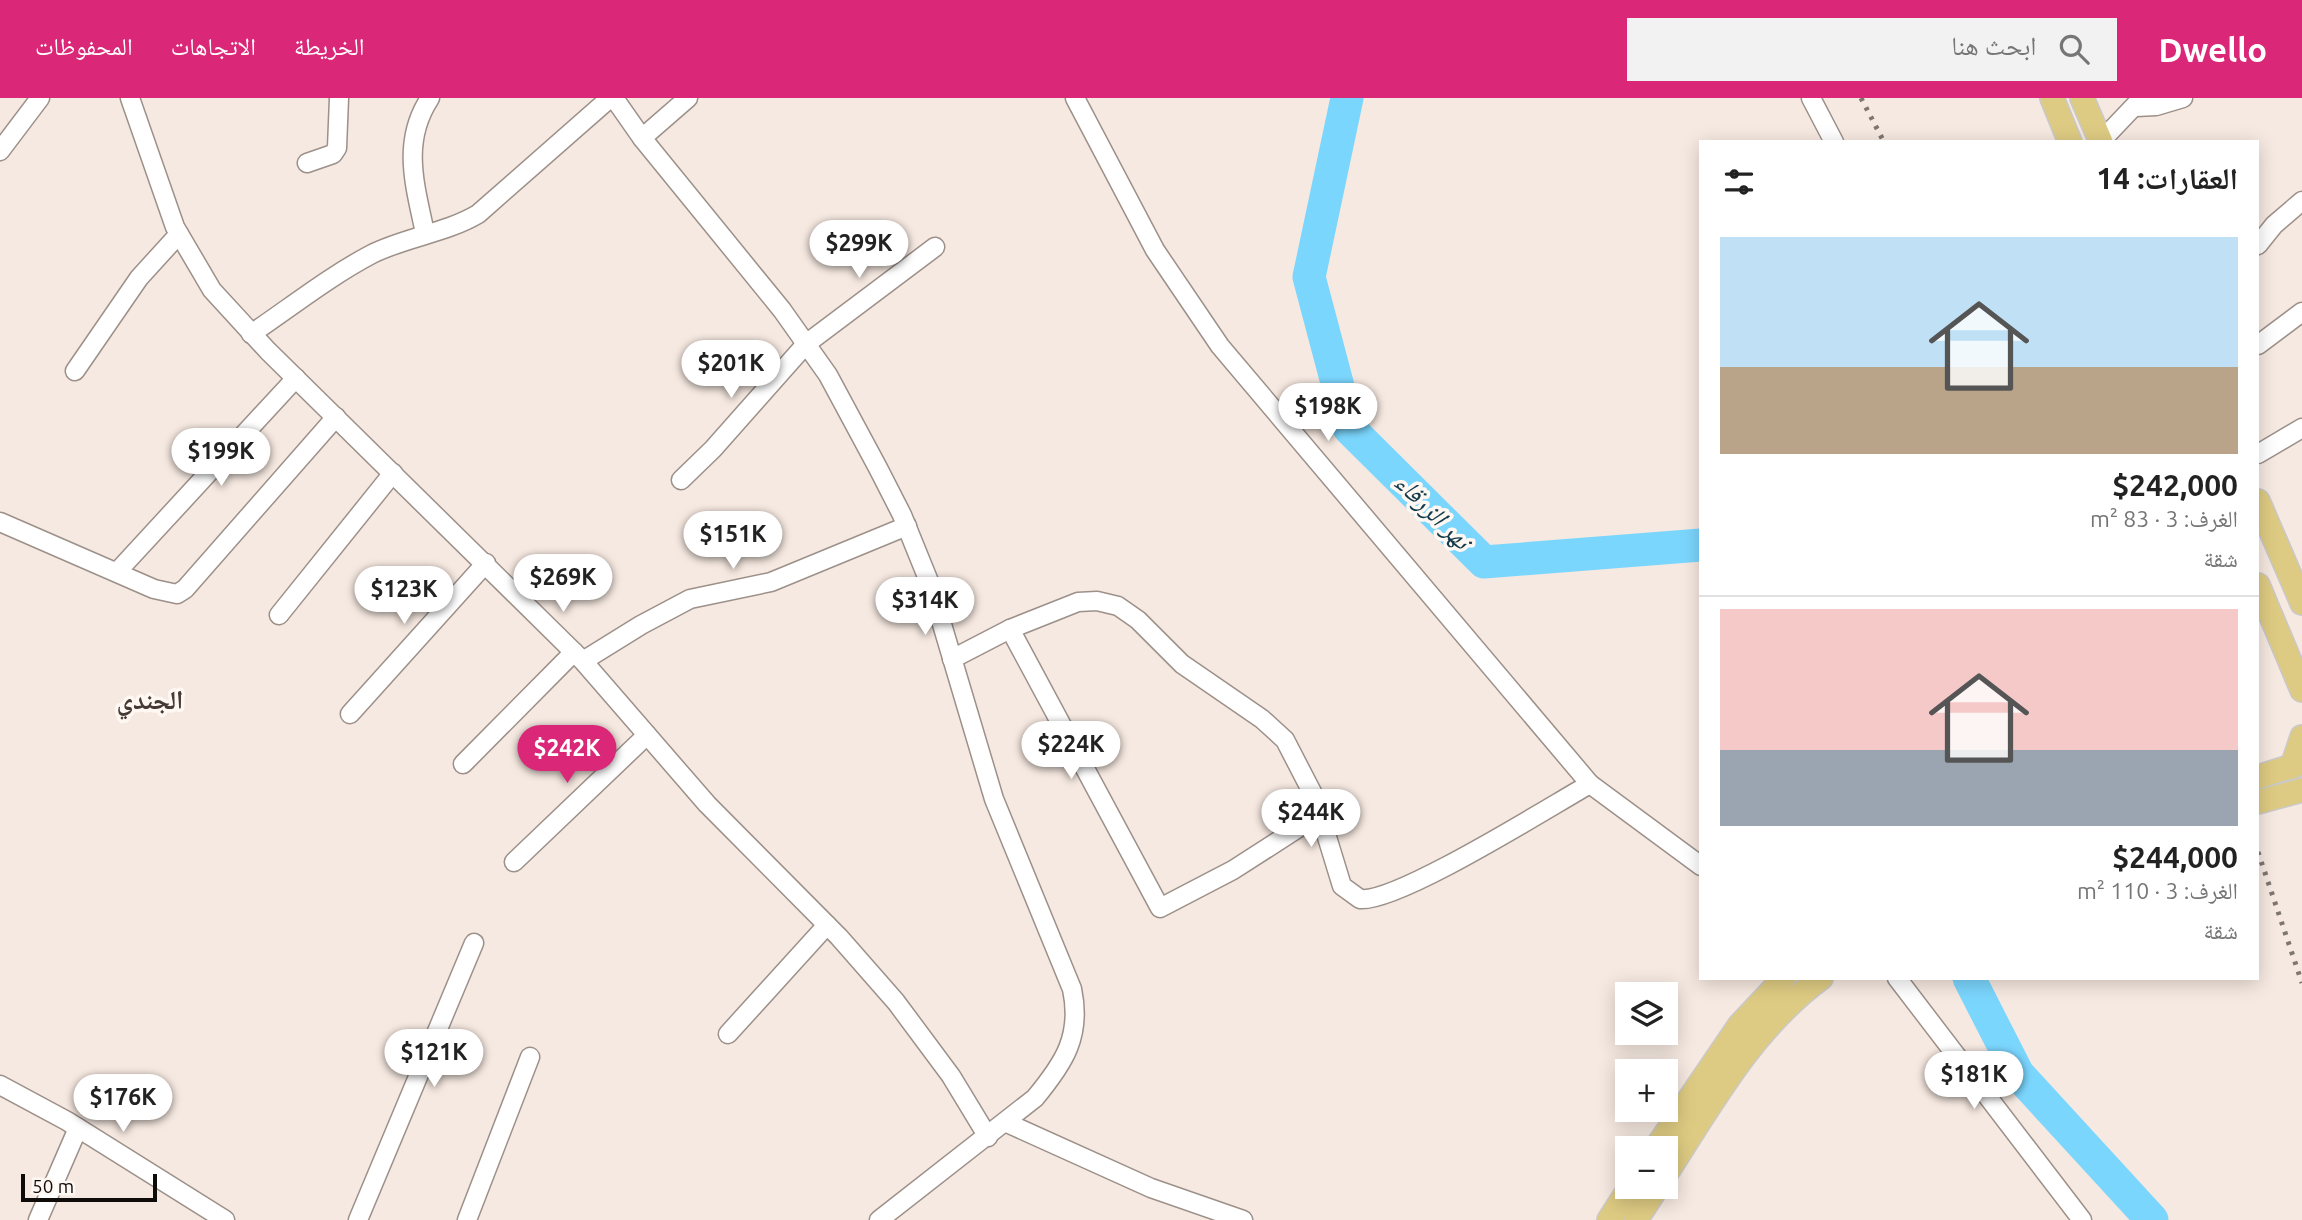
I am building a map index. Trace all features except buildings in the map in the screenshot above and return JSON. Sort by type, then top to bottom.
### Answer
[{"type":"main road","points":[[2052,98],[2069,140]]},
{"type":"main road","points":[[2082,98],[2101,140]]},
{"type":"main road","points":[[2259,503],[2302,603]]},
{"type":"main road","points":[[2259,587],[2302,690]]},
{"type":"main road","points":[[2259,777],[2297,765],[2302,737]]},
{"type":"main road","points":[[2259,802],[2299,793]]},
{"type":"main road","points":[[1664,1136],[1739,1026],[1782,980]]},
{"type":"main road","points":[[1678,1156],[1751,1045],[1775,1017],[1819,980]]},
{"type":"main road","points":[[1609,1220],[1623,1199]]},
{"type":"main road","points":[[1636,1220],[1650,1199]]},
{"type":"street","points":[[1,149],[40,98]]},
{"type":"street","points":[[130,98],[179,234],[212,290],[251,334],[578,656],[646,736],[735,833],[827,925],[896,1002],[951,1076],[988,1137]]},
{"type":"street","points":[[307,163],[333,154],[337,148],[340,98]]},
{"type":"street","points":[[425,233],[411,161],[416,122],[430,98]]},
{"type":"street","points":[[251,334],[372,254],[425,233],[464,222],[478,214],[612,98],[782,310],[854,422],[907,526],[930,584],[994,799],[1067,974],[1077,1012],[1076,1030],[1054,1075],[1007,1123],[879,1220]]},
{"type":"street","points":[[642,138],[688,98]]},
{"type":"street","points":[[1075,98],[1166,268],[1220,346],[1590,784],[1699,865]]},
{"type":"street","points":[[1811,98],[1833,140]]},
{"type":"street","points":[[2102,140],[2139,102],[2183,98]]},
{"type":"street","points":[[2259,244],[2274,225],[2302,201]]},
{"type":"street","points":[[75,371],[139,278],[179,234]]},
{"type":"street","points":[[681,480],[713,449],[806,344],[935,247]]},
{"type":"street","points":[[2259,344],[2302,312]]},
{"type":"street","points":[[117,572],[296,378]]},
{"type":"street","points":[[0,522],[167,594],[177,594],[186,589],[336,417]]},
{"type":"street","points":[[2259,453],[2302,428]]},
{"type":"street","points":[[279,615],[393,473]]},
{"type":"street","points":[[463,764],[578,656],[690,599],[771,582],[907,526]]},
{"type":"street","points":[[350,714],[486,563]]},
{"type":"street","points":[[952,659],[1010,629],[1077,602],[1097,601],[1118,606],[1138,620],[1203,681],[1275,728],[1302,770],[1320,814],[1342,886],[1353,896],[1367,900],[1386,895],[1474,850],[1590,784]]},
{"type":"street","points":[[1010,629],[1160,908],[1233,870],[1320,814]]},
{"type":"street","points":[[514,862],[646,736]]},
{"type":"street","points":[[728,1034],[827,925]]},
{"type":"street","points":[[358,1220],[474,943]]},
{"type":"street","points":[[1899,980],[2082,1220]]},
{"type":"street","points":[[467,1220],[530,1057]]},
{"type":"street","points":[[0,1085],[78,1128],[203,1214],[225,1220]]},
{"type":"street","points":[[1007,1123],[1152,1188],[1243,1220]]},
{"type":"street","points":[[38,1220],[78,1128]]},
{"type":"waterway","name":"نهر الزرقاء","points":[[1347,98],[1309,277],[1349,428],[1484,562],[1699,545]]},
{"type":"waterway","name":"نهر الزرقاء","points":[[1970,980],[2018,1074],[2152,1220]]},
{"type":"railway","points":[[1861,98],[1883,140]]},
{"type":"railway","points":[[2259,855],[2302,983]]},
{"type":"district","name":"الجندي","points":[[150,700]]}]
